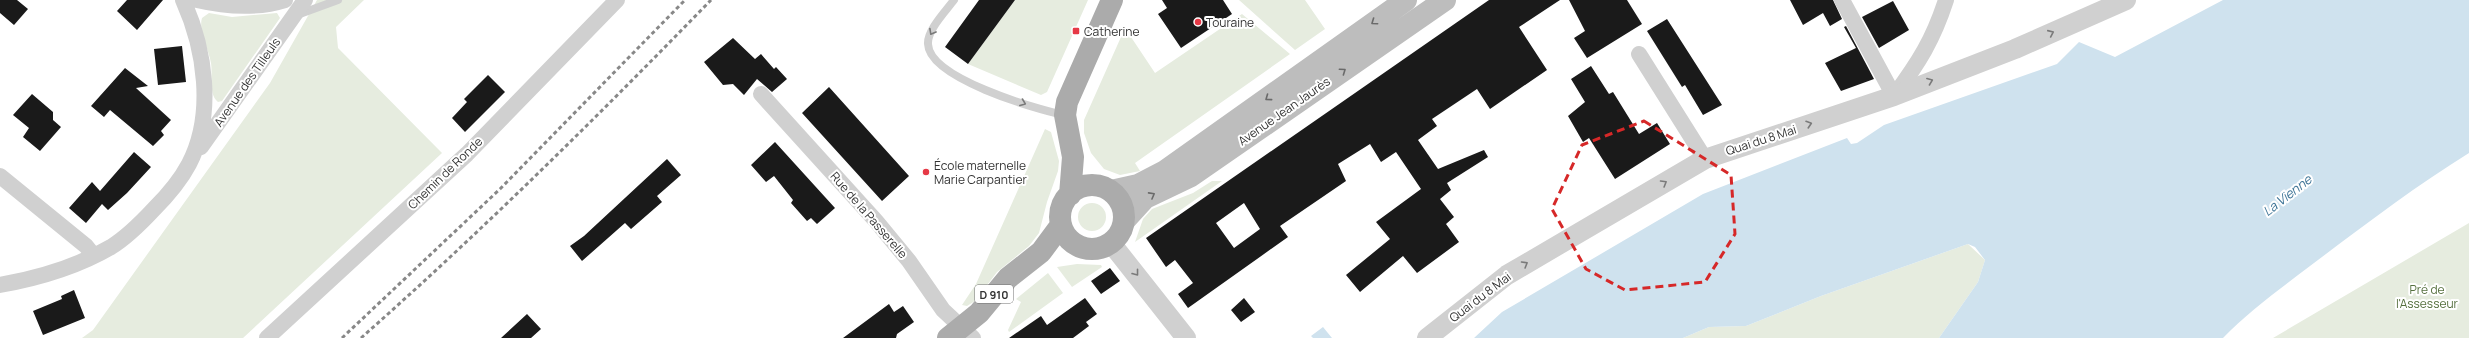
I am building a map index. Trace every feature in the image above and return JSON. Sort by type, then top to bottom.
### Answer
[{"type":"main road","points":[[1070,195],[1073,174],[1070,142],[1065,115],[1067,102],[1112,0]]},
{"type":"main road","name":"Avenue Jean Jaurès","points":[[1104,189],[1138,185],[1165,171],[1406,0]]},
{"type":"main road","name":"Avenue Jean Jaurès","points":[[1124,221],[1145,198],[1191,176],[1445,0]]},
{"type":"main road","points":[[1070,142],[1086,172],[1104,189],[1123,208],[1124,221],[1120,233],[1111,243],[1095,249],[1078,246],[1068,237],[1062,225],[1062,209],[1070,195],[1077,189],[1104,189]]},
{"type":"main road","name":"D 910","points":[[964,336],[979,313],[1008,278],[1041,252],[1062,225]]},
{"type":"main road","name":"D 910","points":[[964,336],[986,324],[1013,284],[1047,260],[1078,246]]},
{"type":"street","points":[[183,0],[191,17],[200,53],[205,93],[202,129],[190,163]]},
{"type":"street","points":[[197,0],[219,5],[245,7],[273,4],[286,0]]},
{"type":"street","name":"Avenue des Tilleuls","points":[[0,285],[35,278],[94,256],[112,246],[148,216],[169,193],[305,0]]},
{"type":"street","name":"Chemin de Ronde","points":[[266,338],[467,154],[617,0]]},
{"type":"street","points":[[1842,0],[1894,96],[1921,60],[1932,40],[1946,0]]},
{"type":"street","name":"Quai du 8 Mai","points":[[1427,338],[1507,275],[1705,158],[1894,96],[2015,49],[2126,0]]},
{"type":"street","points":[[1638,54],[1705,158]]},
{"type":"street","name":"Rue de la Passerelle","points":[[761,94],[876,221],[909,261],[943,310],[964,336]]},
{"type":"street","points":[[0,176],[74,236],[94,256]]},
{"type":"street","points":[[1111,243],[1186,338]]},
{"type":"lane","points":[[294,16],[312,11],[338,0]]},
{"type":"lane","points":[[954,0],[930,34],[928,44],[935,61],[945,70],[963,80],[1040,110],[1065,115]]},
{"type":"highlighted area","points":[[1644,121],[1731,175],[1735,234],[1705,282],[1625,290],[1586,269],[1552,209],[1582,145]]},
{"type":"green space","points":[[317,0],[364,0],[336,27],[338,48],[442,153],[243,338],[82,338],[93,330],[270,83]]},
{"type":"green space","points":[[1015,0],[1088,0],[1047,92],[1041,95],[968,64]]},
{"type":"green space","points":[[1239,0],[1305,0],[1325,29],[1295,50]]},
{"type":"green space","points":[[209,13],[232,17],[277,13],[280,18],[222,101],[218,102],[213,94],[211,63],[201,29],[202,18]]},
{"type":"green space","points":[[1242,14],[1290,54],[1135,163],[1140,171],[1120,175],[1104,169],[1091,153],[1084,133],[1084,120],[1125,28],[1155,73]]},
{"type":"green space","points":[[1045,129],[1051,132],[1059,161],[1058,171],[1047,202],[1039,233],[1029,246],[997,272],[975,301],[967,306],[962,305],[976,284]]},
{"type":"green space","points":[[1212,181],[1222,181],[1135,242],[1143,219],[1152,209],[1193,193]]},
{"type":"green space","points":[[1092,203],[1102,207],[1106,217],[1102,227],[1092,231],[1082,227],[1078,217],[1082,207]]},
{"type":"green space","name":"Pré de l'Assesseur","points":[[2469,223],[2469,338],[2273,338]]},
{"type":"green space","points":[[1968,244],[1985,260],[1978,282],[1939,338],[1683,338],[1709,327],[1746,326],[1821,296]]},
{"type":"green space","points":[[1077,264],[1101,265],[1102,267],[1072,287],[1057,267]]},
{"type":"green space","points":[[1048,273],[1063,293],[1009,332],[1008,330],[1021,302],[1016,299]]},
{"type":"water","name":"La Vienne","points":[[2223,0],[2469,0],[2469,153],[2408,193],[2310,266],[2254,309],[2223,338],[1939,338],[1978,282],[1985,260],[1975,247],[1968,244],[1821,296],[1746,326],[1709,327],[1683,338],[1474,338],[1502,312],[1703,194],[1847,138],[1851,144],[1857,143],[1884,125],[2057,64],[2079,42],[2115,57]]},
{"type":"water","points":[[1323,327],[1332,338],[1313,338],[1311,336]]},
{"type":"building","points":[[0,0],[17,0],[28,9],[14,25],[0,13]]},
{"type":"building","points":[[127,0],[163,0],[137,30],[117,11]]},
{"type":"building","points":[[979,0],[1015,0],[968,64],[945,47]]},
{"type":"building","name":"Touraine","points":[[1162,0],[1223,0],[1232,14],[1181,48],[1158,14],[1167,8]]},
{"type":"building","points":[[1489,0],[1560,0],[1519,27],[1547,70],[1490,109],[1477,89],[1432,119],[1437,126],[1418,140],[1438,169],[1484,150],[1488,157],[1447,183],[1451,190],[1440,199],[1454,217],[1446,224],[1459,242],[1417,273],[1403,256],[1360,292],[1346,275],[1390,239],[1376,222],[1421,189],[1396,152],[1381,162],[1370,144],[1338,164],[1346,181],[1280,226],[1288,237],[1188,308],[1178,294],[1193,283],[1175,260],[1166,267],[1146,238]],"holes":[[[1244,203],[1260,229],[1234,248],[1216,223]]]},
{"type":"building","points":[[1569,0],[1627,0],[1642,24],[1587,58],[1574,38],[1585,31]]},
{"type":"building","points":[[1790,0],[1833,0],[1842,19],[1830,26],[1823,13],[1803,25]]},
{"type":"building","points":[[1893,1],[1909,30],[1879,48],[1862,17]]},
{"type":"building","points":[[1667,19],[1722,105],[1703,115],[1685,85],[1682,87],[1647,31]]},
{"type":"building","points":[[1846,26],[1874,79],[1841,91],[1825,63],[1856,48],[1844,27]]},
{"type":"building","points":[[733,38],[755,59],[761,54],[774,69],[776,67],[787,79],[772,92],[757,79],[744,95],[733,84],[723,85],[704,62]]},
{"type":"building","points":[[182,46],[186,82],[158,85],[154,49]]},
{"type":"building","points":[[1591,66],[1609,94],[1613,92],[1639,134],[1657,123],[1670,144],[1615,179],[1589,138],[1583,142],[1568,116],[1585,102],[1571,79]]},
{"type":"building","points":[[125,68],[148,86],[136,88],[171,120],[161,131],[164,135],[153,146],[110,110],[104,117],[91,106]]},
{"type":"building","points":[[488,75],[505,92],[465,132],[452,118],[467,102],[464,99]]},
{"type":"building","points":[[829,87],[909,176],[882,201],[802,113]]},
{"type":"building","points":[[32,94],[53,112],[53,120],[61,127],[40,151],[23,137],[29,128],[13,115]]},
{"type":"building","points":[[775,142],[835,208],[817,224],[811,218],[807,221],[791,203],[793,200],[774,176],[766,182],[751,165]]},
{"type":"building","points":[[134,152],[151,167],[127,193],[108,210],[102,204],[86,223],[69,208],[92,182],[100,191]]},
{"type":"building","points":[[667,159],[681,175],[657,196],[662,202],[631,229],[625,223],[582,261],[570,246],[584,236]]},
{"type":"building","points":[[1110,268],[1120,281],[1101,294],[1091,281]]},
{"type":"building","points":[[74,290],[85,318],[43,335],[33,311],[62,299],[61,296]]},
{"type":"building","points":[[1085,298],[1097,314],[1086,322],[1089,326],[1073,338],[1009,338],[1041,316],[1047,325]]},
{"type":"building","points":[[1244,298],[1255,312],[1241,322],[1231,310]]},
{"type":"building","points":[[889,304],[894,312],[903,306],[914,322],[897,334],[896,338],[843,338]]},
{"type":"building","points":[[527,314],[541,329],[531,338],[501,338]]},
{"type":"railway","points":[[342,338],[500,189],[685,0]]},
{"type":"railway","points":[[361,338],[495,215],[626,87],[711,0]]},
{"type":"place","name":"Touraine","points":[[1198,22]]},
{"type":"place","name":"Catherine","points":[[1076,31]]},
{"type":"place","name":"École maternelle Marie Carpantier","points":[[926,172]]}]
